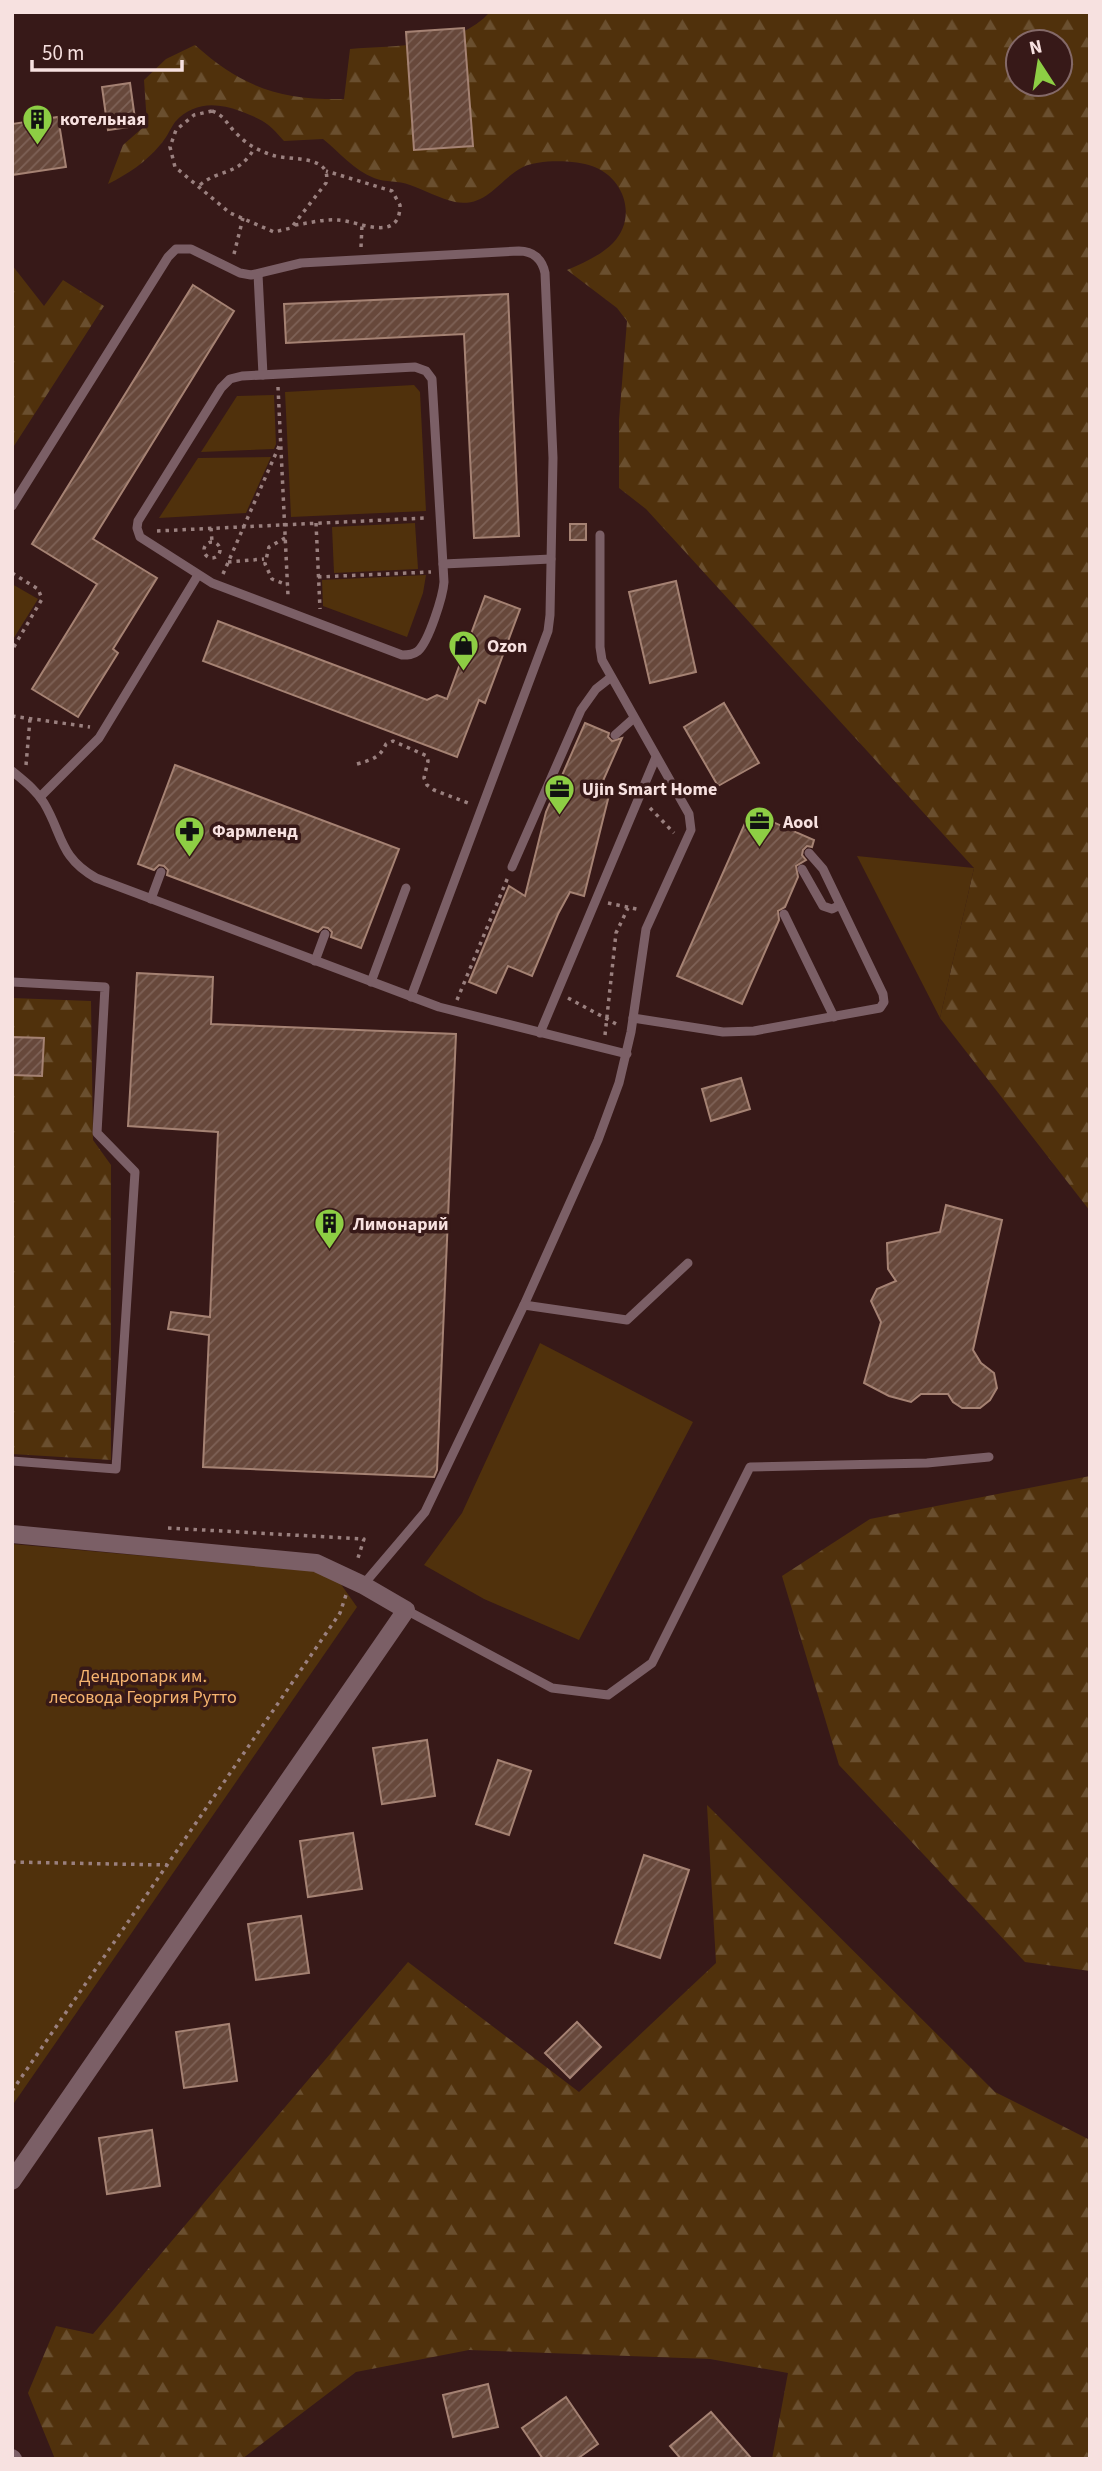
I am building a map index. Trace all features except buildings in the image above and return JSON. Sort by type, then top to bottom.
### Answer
[{"type":"street","points":[[12,1534],[316,1563],[357,1582],[406,1610],[12,2181]]},
{"type":"lane","points":[[12,506],[172,252],[181,248],[191,249],[240,273],[258,274],[301,263],[519,251],[532,253],[540,260],[545,273],[553,458],[550,615],[546,640],[411,997]]},
{"type":"lane","points":[[258,274],[263,375]]},
{"type":"lane","points":[[415,367],[426,371],[432,379],[443,587],[423,644],[413,654],[402,655],[217,586],[145,542],[138,532],[138,521],[221,388],[235,377],[263,375],[415,367]]},
{"type":"lane","points":[[357,1582],[425,1512],[524,1305],[598,1140],[627,1054],[643,941],[691,830],[689,814],[602,660],[600,535]]},
{"type":"lane","points":[[443,568],[551,559]]},
{"type":"lane","points":[[40,797],[93,746],[198,575]]},
{"type":"lane","points":[[512,867],[581,710],[591,695],[610,678]]},
{"type":"lane","points":[[615,735],[634,718]]},
{"type":"lane","points":[[540,1033],[656,757]]},
{"type":"lane","points":[[12,771],[40,797],[67,855],[96,878],[453,1011],[627,1054]]},
{"type":"lane","points":[[633,1018],[734,1033],[876,1010],[883,1005],[884,998],[821,865],[809,853]]},
{"type":"lane","points":[[802,869],[823,906],[832,909],[840,905]]},
{"type":"lane","points":[[151,899],[161,872]]},
{"type":"lane","points":[[370,982],[406,887]]},
{"type":"lane","points":[[784,914],[834,1017]]},
{"type":"lane","points":[[315,961],[325,934]]},
{"type":"lane","points":[[12,982],[105,987],[97,1133],[135,1172],[116,1469],[12,1461]]},
{"type":"lane","points":[[524,1305],[627,1320],[688,1263]]},
{"type":"lane","points":[[406,1610],[552,1688],[608,1695],[652,1663],[750,1467],[928,1463],[989,1457]]},
{"type":"path","points":[[295,225],[337,220],[378,229],[393,223],[400,211],[400,205],[396,195],[384,187],[326,171],[314,162],[278,157],[254,149],[216,112],[201,112],[187,119],[173,138],[171,153],[175,167],[224,209],[274,232],[287,231],[295,225],[326,183],[326,171]]},
{"type":"path","points":[[200,186],[209,179],[237,168],[254,149]]},
{"type":"path","points":[[229,268],[243,218]]},
{"type":"path","points":[[361,260],[362,225]]},
{"type":"path","points":[[277,374],[289,612]]},
{"type":"path","points":[[217,586],[281,443]]},
{"type":"path","points":[[138,532],[440,517]]},
{"type":"path","points":[[316,523],[320,625]]},
{"type":"path","points":[[211,528],[212,542]]},
{"type":"path","points":[[285,538],[270,547],[265,559],[266,570],[272,579],[287,585]]},
{"type":"path","points":[[212,542],[205,545],[206,556],[214,558],[220,554]]},
{"type":"path","points":[[212,542],[220,547],[220,554]]},
{"type":"path","points":[[220,554],[229,560],[265,559]]},
{"type":"path","points":[[318,577],[443,568]]},
{"type":"path","points":[[12,573],[38,589],[42,599],[12,650]]},
{"type":"path","points":[[12,716],[105,729]]},
{"type":"path","points":[[25,782],[30,719]]},
{"type":"path","points":[[357,764],[375,758],[387,743],[393,741],[427,756],[429,761],[424,778],[430,788],[482,808]]},
{"type":"path","points":[[639,796],[685,845]]},
{"type":"path","points":[[453,1011],[512,867]]},
{"type":"path","points":[[596,901],[653,913]]},
{"type":"path","points":[[603,1048],[616,933],[628,908]]},
{"type":"path","points":[[557,992],[631,1032]]},
{"type":"path","points":[[12,2091],[340,1613],[357,1582],[364,1539],[161,1528]]},
{"type":"path","points":[[12,1862],[167,1865]]},
{"type":"green space","points":[[490,12],[1090,12],[1090,1211],[940,1018],[974,868],[646,509],[619,488],[619,420],[627,321],[617,308],[567,270],[603,252],[621,233],[626,210],[624,199],[612,179],[603,171],[585,164],[558,161],[530,164],[514,172],[484,197],[466,203],[455,202],[406,183],[378,180],[367,175],[323,139],[284,141],[260,119],[214,105],[197,107],[182,115],[149,157],[108,184],[123,145],[147,124],[144,80],[166,59],[195,45],[230,72],[264,88],[301,97],[344,99],[350,49],[425,43],[461,33]]},
{"type":"green space","points":[[12,265],[44,306],[63,280],[104,306],[12,449]]},
{"type":"green space","points":[[414,385],[420,392],[426,511],[291,517],[285,392]]},
{"type":"green space","points":[[274,395],[274,449],[201,452],[237,396]]},
{"type":"green space","points":[[271,457],[246,513],[159,518],[198,458]]},
{"type":"green space","points":[[415,523],[418,569],[334,573],[332,527]]},
{"type":"green space","points":[[426,575],[423,593],[407,637],[323,606],[322,580]]},
{"type":"green space","points":[[12,584],[38,599],[12,641]]},
{"type":"green space","points":[[857,856],[974,868],[940,1018]]},
{"type":"green space","points":[[12,998],[91,1001],[93,1140],[111,1165],[111,1460],[12,1454]]},
{"type":"green space","points":[[540,1343],[693,1422],[579,1640],[484,1599],[424,1565],[462,1513]]},
{"type":"green space","points":[[1090,1476],[1090,1971],[1025,1962],[839,1765],[782,1576],[870,1519]]},
{"type":"green space","name":"Дендропарк им. лесовода Георгия Рутто","points":[[12,1544],[333,1573],[357,1607],[12,2106]]},
{"type":"green space","points":[[707,1805],[995,2092],[1090,2140],[1090,2459],[772,2459],[788,2373],[710,2359],[469,2350],[356,2372],[242,2459],[55,2459],[28,2393],[56,2326],[93,2334],[408,1962],[579,2092],[716,1963]]},
{"type":"place","name":"котельная","points":[[37,146]]},
{"type":"place","name":"Ozon","points":[[464,673]]},
{"type":"place","name":"Ujin Smart Home","points":[[559,816]]},
{"type":"place","name":"Aool","points":[[760,849]]},
{"type":"place","name":"Фармленд","points":[[189,858]]},
{"type":"place","name":"Лимонарий","points":[[330,1251]]}]
